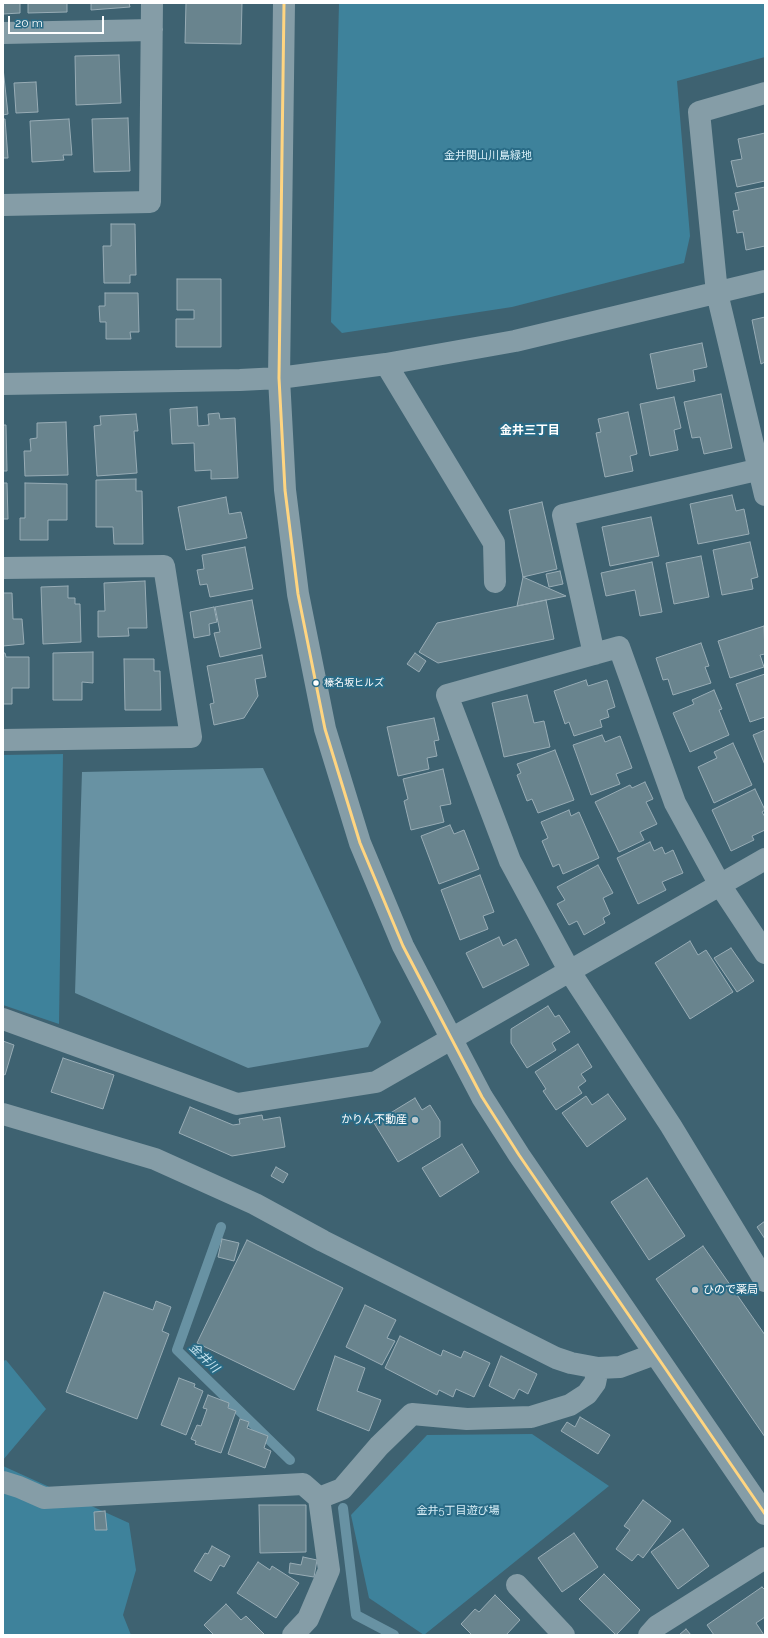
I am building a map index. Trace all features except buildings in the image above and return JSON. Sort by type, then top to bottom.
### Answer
[{"type":"street","points":[[3,205],[150,202],[152,3]]},
{"type":"street","points":[[284,3],[279,378],[285,490],[298,594],[326,729],[360,843],[403,946],[482,1097],[519,1155],[655,1354],[759,1492],[765,1514]]},
{"type":"street","points":[[3,33],[152,30]]},
{"type":"street","points":[[765,93],[699,112],[717,292],[762,469],[765,495]]},
{"type":"street","points":[[3,384],[279,378],[386,364],[515,341],[765,281]]},
{"type":"street","points":[[386,364],[494,543],[495,582]]},
{"type":"street","points":[[594,654],[563,515],[762,469]]},
{"type":"street","points":[[3,568],[164,566],[191,737],[3,740]]},
{"type":"street","points":[[765,953],[720,885],[675,802],[619,647],[447,695],[510,861],[570,972],[671,1126],[765,1281]]},
{"type":"street","points":[[3,1020],[237,1104],[376,1082],[765,859]]},
{"type":"street","points":[[3,1114],[155,1159],[255,1204],[323,1241],[556,1358],[571,1363],[598,1368],[620,1367],[655,1354]]},
{"type":"street","points":[[320,1498],[342,1489],[378,1446],[412,1414],[467,1418],[531,1417],[570,1405],[587,1394],[595,1383],[598,1368]]},
{"type":"street","points":[[3,1482],[44,1498],[303,1484],[320,1498],[329,1570],[308,1619],[292,1635]]},
{"type":"street","points":[[649,1635],[657,1626],[765,1558]]},
{"type":"street","points":[[517,1585],[564,1635]]},
{"type":"green space","name":"金井関山川島緑地","points":[[339,3],[765,3],[765,57],[677,81],[690,236],[684,263],[512,307],[342,333],[331,322]]},
{"type":"green space","points":[[63,754],[59,1024],[3,1005],[3,755]]},
{"type":"green space","points":[[6,1360],[46,1409],[3,1460],[3,1361]]},
{"type":"green space","name":"金井5丁目遊び場","points":[[532,1434],[609,1486],[424,1635],[369,1598],[351,1515],[427,1435]]},
{"type":"green space","points":[[3,1466],[129,1523],[136,1570],[123,1615],[131,1635],[3,1635]]},
{"type":"shaded area","points":[[263,768],[381,1022],[368,1047],[248,1068],[75,993],[82,772]]},
{"type":"waterway","name":"金井川","points":[[221,1227],[177,1350],[290,1460]]},
{"type":"waterway","name":"金井川","points":[[343,1508],[356,1615],[394,1635]]},
{"type":"transit line","points":[[284,3],[279,378],[285,490],[298,594],[325,729],[360,843],[403,946],[482,1097],[519,1155],[765,1514]]},
{"type":"place","name":"榛名坂ヒルズ","points":[[316,683]]},
{"type":"place","name":"かりん不動産","points":[[415,1120]]},
{"type":"place","name":"ひので薬局","points":[[695,1290]]},
{"type":"district","name":"金井三丁目","points":[[530,430]]}]
